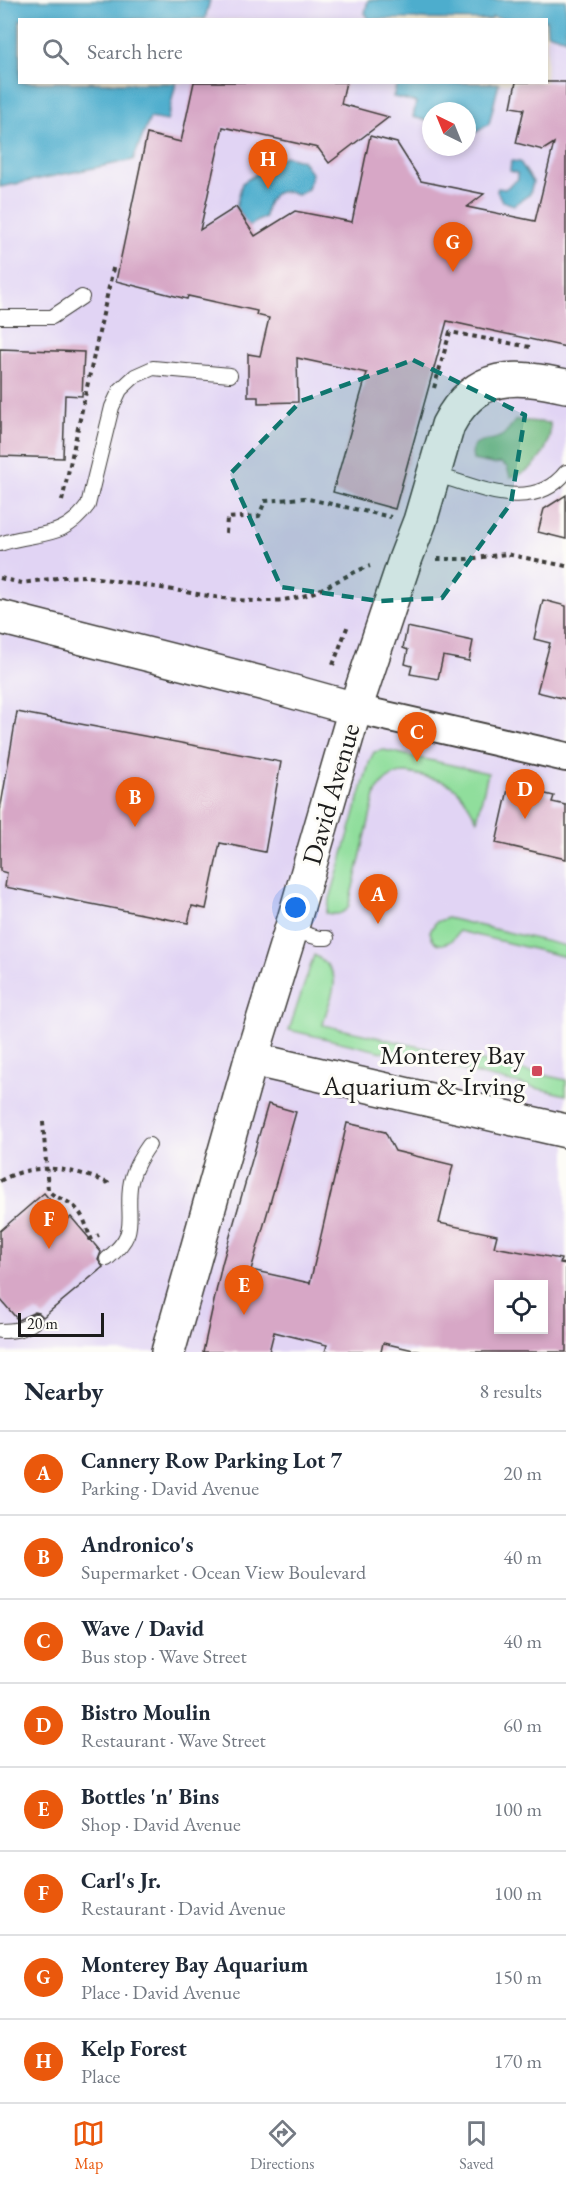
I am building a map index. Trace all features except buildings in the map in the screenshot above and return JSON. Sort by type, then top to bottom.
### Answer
[{"type":"main road","name":"David Avenue","points":[[168,1352],[251,1059],[355,710],[420,520],[448,424],[455,411],[475,392],[506,379],[528,378],[558,384]]},
{"type":"main road","points":[[0,617],[265,684],[355,710]]},
{"type":"main road","points":[[251,1059],[566,1131]]},
{"type":"street","points":[[355,710],[566,757]]},
{"type":"lane","points":[[0,317],[52,317],[82,297]]},
{"type":"lane","points":[[0,544],[55,531],[67,527],[79,518],[88,505],[112,407],[120,390],[135,376],[153,368],[230,375]]},
{"type":"lane","points":[[434,474],[493,493],[512,496],[529,495],[546,488],[566,472]]},
{"type":"lane","points":[[291,930],[327,938]]},
{"type":"lane","points":[[107,1260],[128,1235],[132,1177],[140,1157],[149,1145]]},
{"type":"lane","points":[[0,1331],[27,1327],[35,1321]]},
{"type":"path","points":[[55,531],[114,264]]},
{"type":"path","points":[[443,336],[449,338]]},
{"type":"path","points":[[226,533],[227,518],[259,516],[265,501],[275,500],[304,498],[398,519]]},
{"type":"path","points":[[427,559],[468,559],[506,554],[566,566]]},
{"type":"path","points":[[0,578],[22,583],[85,576],[238,600],[271,601],[303,596],[321,590],[357,571],[370,567]]},
{"type":"path","points":[[43,1122],[48,1190],[53,1196],[72,1205],[81,1214],[90,1239]]},
{"type":"path","points":[[0,1181],[16,1173],[46,1168],[65,1169],[108,1183]]},
{"type":"highlighted area","points":[[413,360],[525,415],[511,503],[442,598],[379,601],[281,587],[230,474],[301,401]]},
{"type":"shaded area","points":[[210,0],[368,0],[365,13],[368,18],[206,18]]},
{"type":"shaded area","points":[[548,33],[566,39],[566,1352],[0,1352],[0,187],[73,173],[150,118],[167,121],[176,84],[397,84],[394,97],[416,102],[413,117],[422,120],[422,156],[476,156],[476,131],[489,124],[499,84],[548,84]]},
{"type":"green space","points":[[516,420],[550,423],[545,450],[534,465],[519,475],[510,477],[507,467],[501,463],[493,464],[473,460],[472,452],[477,443],[498,438]]},
{"type":"green space","points":[[384,750],[488,773],[477,820],[468,803],[456,789],[447,783],[406,773],[394,775],[376,792],[348,908],[338,914],[326,913],[370,760],[374,752]]},
{"type":"green space","points":[[447,918],[566,946],[566,957],[459,931],[448,943],[439,944],[432,938],[430,931],[436,922]]},
{"type":"green space","points":[[314,955],[325,962],[334,978],[332,995],[323,1025],[566,1080],[566,1095],[289,1030]]},
{"type":"water","points":[[0,0],[210,0],[205,18],[18,18],[18,84],[176,84],[167,121],[150,118],[133,160],[0,187]]},
{"type":"water","points":[[368,0],[566,0],[566,39],[548,33],[548,18],[368,18],[365,13]]},
{"type":"water","points":[[396,84],[499,84],[489,124],[476,132],[476,102],[422,102],[422,120],[413,117],[416,102],[393,97]]},
{"type":"water","points":[[285,156],[302,160],[312,174],[308,189],[298,195],[291,192],[274,194],[268,203],[265,217],[249,226],[240,219],[243,217],[236,207],[242,183]]},
{"type":"water","points":[[511,161],[520,162],[533,182],[530,194],[514,205],[502,201],[497,191],[498,188],[505,189],[518,179],[517,173],[510,171]]},
{"type":"place","name":"Kelp Forest","points":[[268,189]]},
{"type":"place","name":"Monterey Bay Aquarium","points":[[453,272]]},
{"type":"place","name":"Wave / David","points":[[417,762]]},
{"type":"place","name":"Bistro Moulin","points":[[525,819]]},
{"type":"place","name":"Andronico's","points":[[135,827]]},
{"type":"place","name":"Cannery Row Parking Lot 7","points":[[378,924]]},
{"type":"place","name":"Monterey Bay Aquarium & Irving","points":[[537,1071]]},
{"type":"place","name":"Carl's Jr.","points":[[49,1249]]},
{"type":"place","name":"Bottles 'n' Bins","points":[[244,1315]]}]
